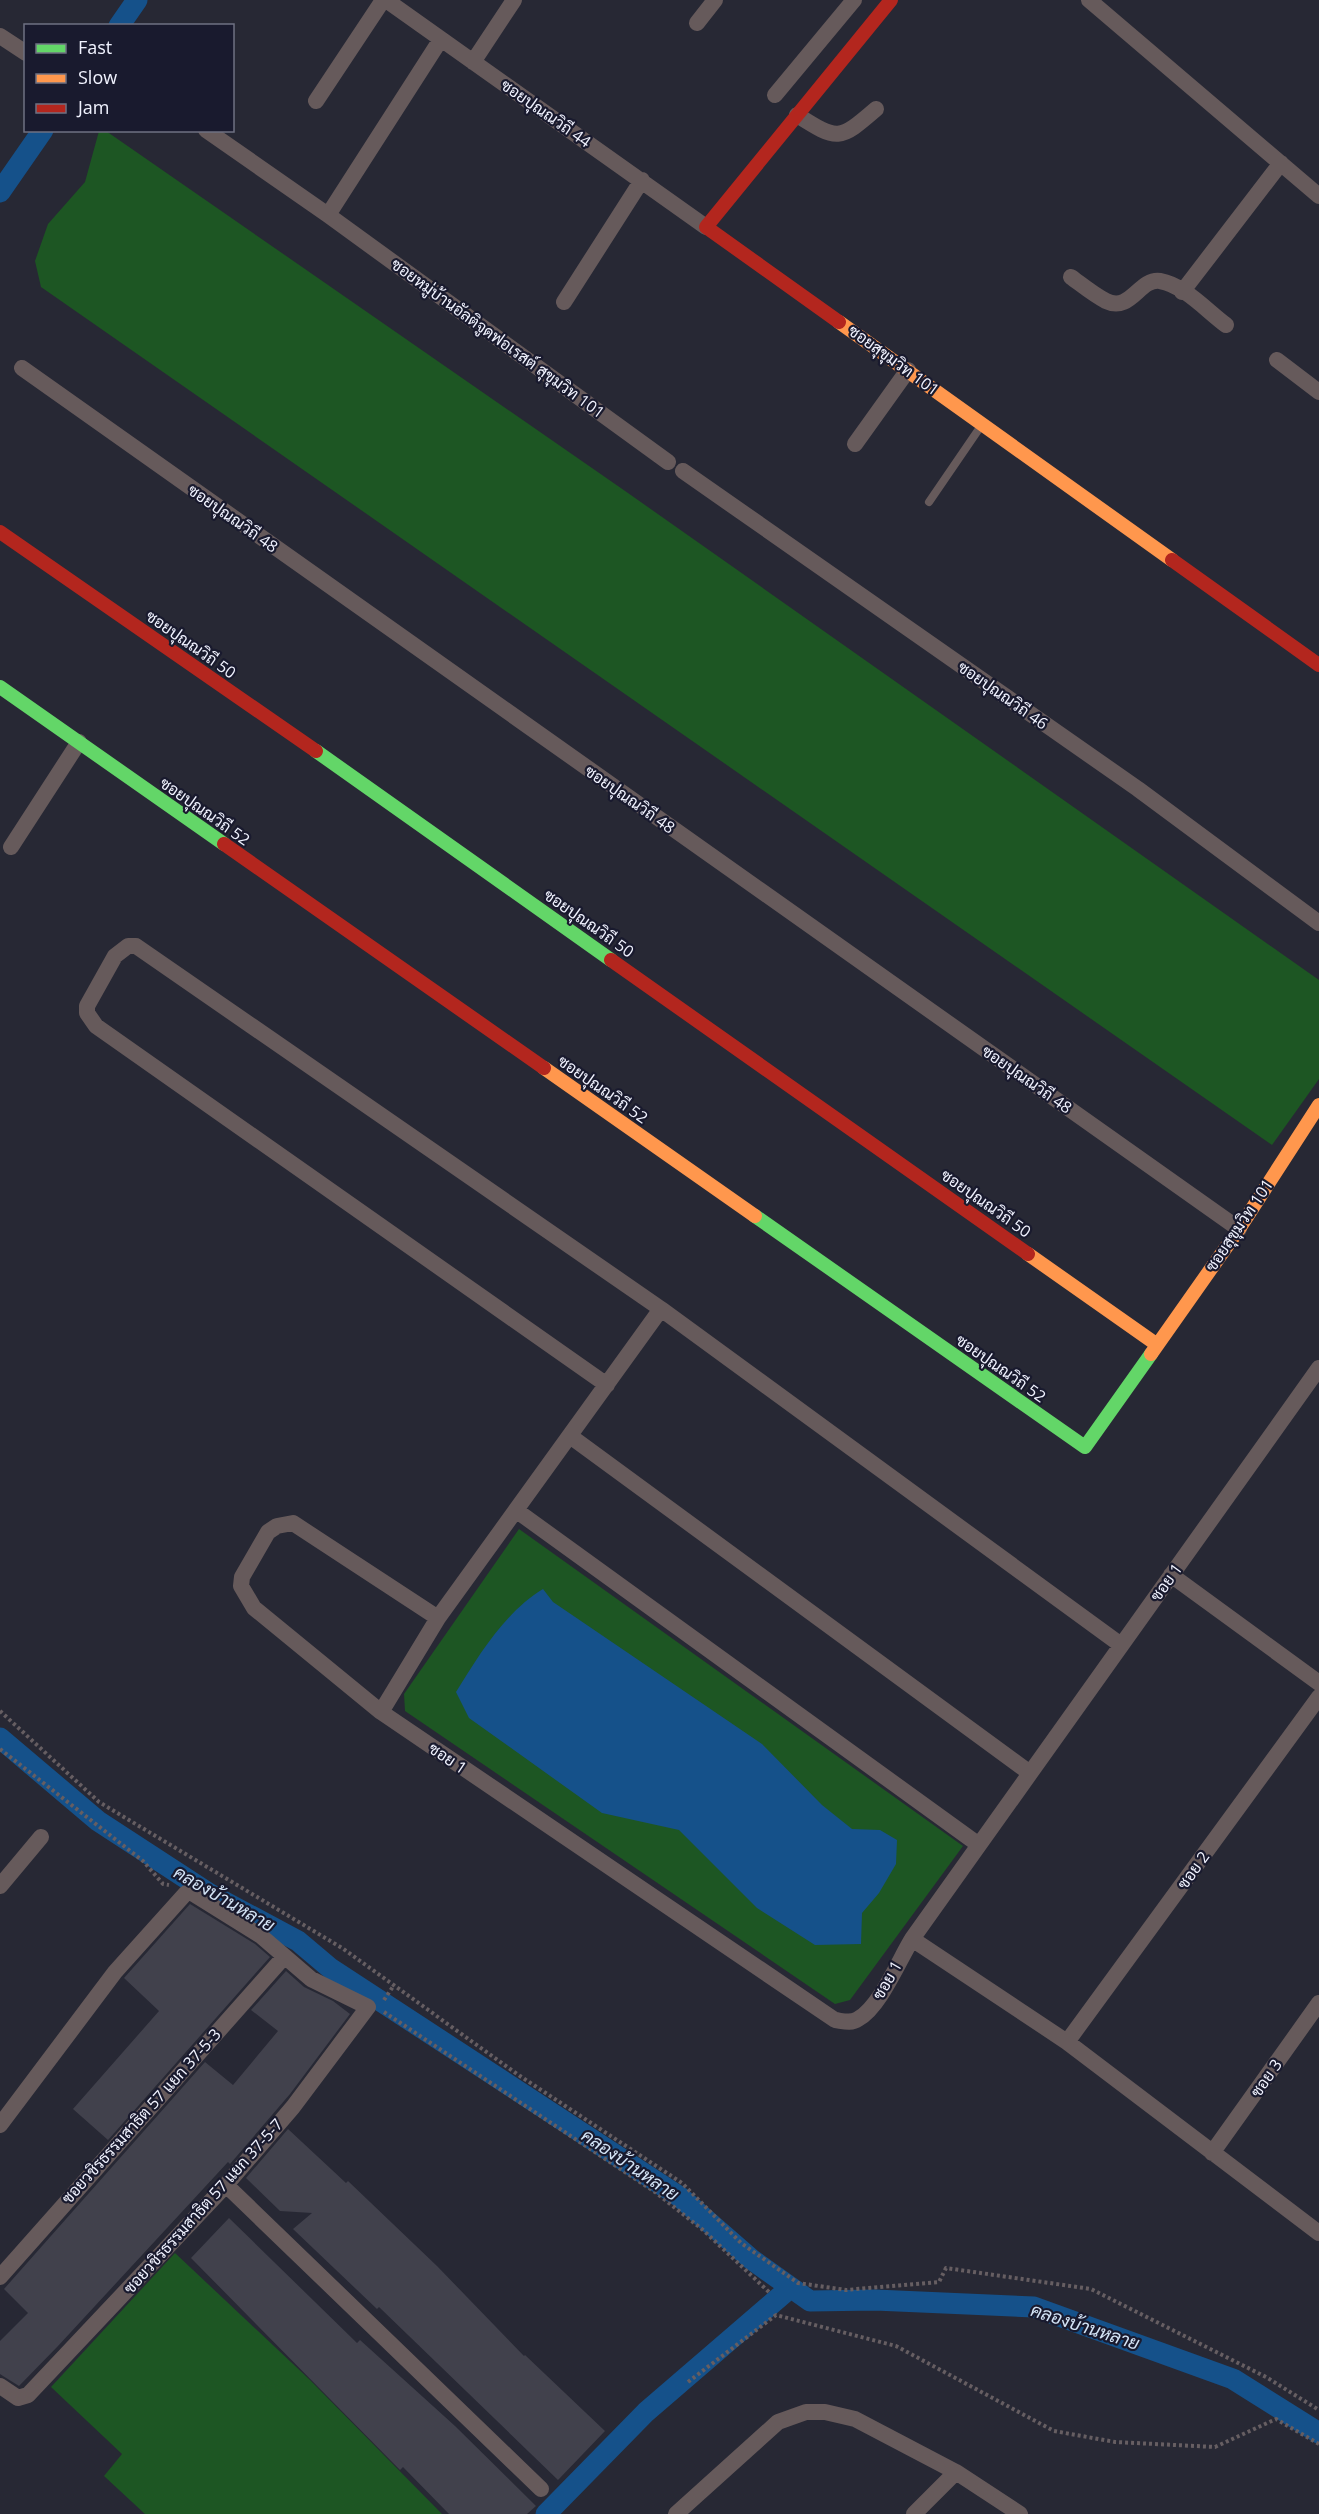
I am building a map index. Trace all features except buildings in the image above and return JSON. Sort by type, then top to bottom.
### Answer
[{"type":"street","name":"ซอยปุณณวิถี 44","points":[[385,0],[706,227]]},
{"type":"street","points":[[316,100],[385,0]]},
{"type":"street","points":[[473,62],[514,0]]},
{"type":"street","points":[[697,23],[715,0]]},
{"type":"street","points":[[775,94],[854,0]]},
{"type":"street","points":[[706,227],[891,0]]},
{"type":"street","points":[[1089,0],[1319,196]]},
{"type":"street","points":[[328,215],[441,39]]},
{"type":"street","points":[[2,42],[24,52]]},
{"type":"street","points":[[797,115],[828,134],[836,136],[856,126],[876,109]]},
{"type":"street","name":"ซอยหมู่บ้านอัลติจูดฟอเรสต์ สุขุมวิท 101","points":[[209,132],[328,215],[668,462]]},
{"type":"street","points":[[1182,292],[1281,163]]},
{"type":"street","points":[[564,302],[642,180]]},
{"type":"street","name":"ซอยสุขุมวิท 101","points":[[706,227],[1319,665]]},
{"type":"street","points":[[1071,277],[1108,302],[1128,302],[1151,282],[1159,281],[1182,292],[1226,325]]},
{"type":"street","points":[[1277,360],[1319,392]]},
{"type":"street","name":"ซอยปุณณวิถี 48","points":[[22,368],[1239,1229]]},
{"type":"street","points":[[855,444],[908,370]]},
{"type":"street","name":"ซอยปุณณวิถี 46","points":[[683,471],[1138,789],[1319,923]]},
{"type":"street","name":"ซอยปุณณวิถี 50","points":[[0,532],[300,740],[1156,1344]]},
{"type":"street","name":"ซอยปุณณวิถี 52","points":[[0,687],[1085,1447],[1156,1344]]},
{"type":"street","points":[[11,847],[79,742]]},
{"type":"street","points":[[607,1385],[96,1026],[87,1013],[87,1006],[115,956],[128,946],[135,946],[661,1309],[1121,1645]]},
{"type":"street","name":"ซอยสุขุมวิท 101","points":[[1156,1344],[1239,1229],[1319,1105]]},
{"type":"street","points":[[381,1712],[438,1618],[661,1309]]},
{"type":"street","name":"ซอย 1","points":[[438,1618],[293,1523],[277,1526],[268,1532],[242,1577],[241,1586],[254,1608],[381,1712],[835,2020],[848,2022],[859,2019],[872,2006],[912,1939],[1319,1368]]},
{"type":"street","points":[[570,1436],[1030,1773]]},
{"type":"street","points":[[517,1511],[979,1845]]},
{"type":"street","points":[[1171,1575],[1319,1683]]},
{"type":"street","name":"ซอย 2","points":[[1067,2042],[1319,1697]]},
{"type":"street","points":[[0,1886],[41,1837]]},
{"type":"street","points":[[0,2125],[115,1972],[186,1893],[192,1893],[261,1936],[311,1978],[368,2007]]},
{"type":"street","points":[[912,1939],[1067,2042],[1319,2233]]},
{"type":"street","name":"ซอยวชิรธรรมสาธิต 57 แยก 37-5-3","points":[[0,2277],[284,1957]]},
{"type":"street","name":"ซอย 3","points":[[1212,2153],[1319,2003]]},
{"type":"street","name":"ซอยวชิรธรรมสาธิต 57 แยก 37-5-7","points":[[0,2386],[18,2398],[28,2395],[226,2185],[293,2107],[368,2007]]},
{"type":"street","points":[[226,2185],[541,2489]]},
{"type":"street","points":[[676,2514],[778,2422],[806,2412],[825,2412],[855,2419],[956,2472],[1001,2509],[1020,2514]]},
{"type":"street","points":[[914,2514],[956,2472]]},
{"type":"lane","points":[[929,502],[982,424]]},
{"type":"path","points":[[0,1711],[99,1802],[342,1948],[520,2076],[682,2183],[741,2243],[798,2283],[846,2290],[939,2282],[946,2268],[1091,2289],[1266,2377],[1319,2410]]},
{"type":"path","points":[[0,1749],[143,1861],[163,1884],[172,1886]]},
{"type":"path","points":[[390,1992],[394,1985]]},
{"type":"path","points":[[368,2007],[379,2008],[656,2193],[703,2229],[770,2293]]},
{"type":"path","points":[[688,2382],[776,2316],[896,2346],[1054,2431],[1115,2442],[1215,2447],[1276,2420],[1319,2444]]},
{"type":"green space","points":[[99,132],[107,132],[628,493],[1319,980],[1319,1079],[1272,1145],[41,287],[35,261],[48,224],[85,182]]},
{"type":"green space","points":[[519,1529],[963,1846],[850,2000],[835,2004],[405,1711],[404,1694]]},
{"type":"green space","points":[[175,2253],[310,2380],[442,2514],[145,2514],[104,2476],[122,2454],[51,2387]]},
{"type":"water","points":[[543,1589],[553,1602],[762,1744],[822,1805],[852,1829],[880,1830],[897,1840],[896,1864],[879,1893],[862,1913],[861,1944],[815,1945],[757,1908],[679,1830],[602,1813],[469,1718],[456,1692],[494,1635],[517,1610]]},
{"type":"waterway","points":[[120,24],[137,0]]},
{"type":"waterway","points":[[0,192],[42,132]]},
{"type":"waterway","name":"คลองบ้านหลาย","points":[[0,1738],[98,1821],[210,1894],[298,1941],[330,1968],[680,2197],[751,2259],[810,2301],[875,2300],[1034,2307],[1233,2379],[1319,2433]]},
{"type":"waterway","points":[[546,2514],[646,2412],[790,2288]]},
{"type":"traffic: fast","points":[[0,687],[224,844]]},
{"type":"traffic: fast","points":[[316,751],[611,960]]},
{"type":"traffic: fast","points":[[755,1216],[1085,1447],[1151,1354]]},
{"type":"traffic: slow","points":[[839,322],[1172,560]]},
{"type":"traffic: slow","points":[[544,1068],[755,1216]]},
{"type":"traffic: slow","points":[[1151,1354],[1239,1229],[1319,1105]]},
{"type":"traffic: slow","points":[[1028,1254],[1156,1344]]},
{"type":"traffic: jam","points":[[839,322],[706,227],[891,0]]},
{"type":"traffic: jam","points":[[0,532],[316,751]]},
{"type":"traffic: jam","points":[[1172,560],[1319,665]]},
{"type":"traffic: jam","points":[[224,844],[544,1068]]},
{"type":"traffic: jam","points":[[611,960],[1028,1254]]}]
